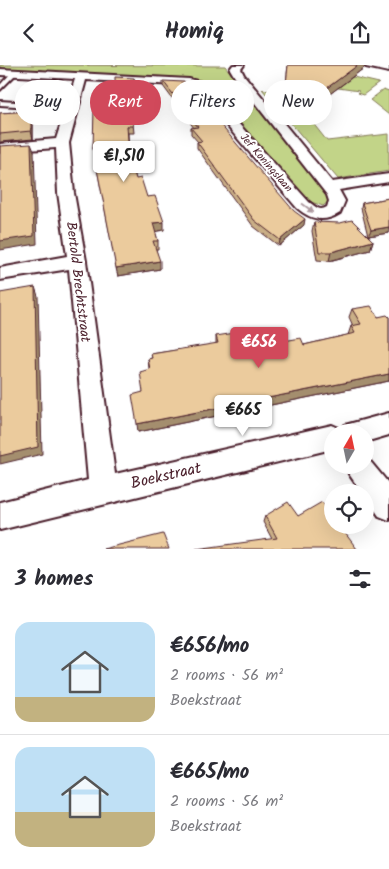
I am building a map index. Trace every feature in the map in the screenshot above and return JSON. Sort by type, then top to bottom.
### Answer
[{"type":"street","points":[[238,65],[235,69],[240,77],[331,191]]},
{"type":"street","points":[[370,65],[389,69]]},
{"type":"street","name":"Jef Koningslaan","points":[[0,71],[190,82],[197,84],[303,205],[313,213],[324,215],[334,210],[337,201],[331,191]]},
{"type":"street","name":"Bertold Brechtstraat","points":[[82,75],[62,143],[66,193],[77,261],[103,490]]},
{"type":"street","points":[[0,148],[62,143]]},
{"type":"street","points":[[331,191],[389,178]]},
{"type":"street","points":[[331,191],[389,189]]},
{"type":"street","points":[[0,274],[77,261]]},
{"type":"street","points":[[374,428],[389,425]]},
{"type":"street","name":"Boekstraat","points":[[0,516],[324,439]]},
{"type":"street","points":[[365,474],[389,505]]},
{"type":"lane","points":[[0,88],[15,72]]},
{"type":"lane","points":[[0,103],[15,104]]},
{"type":"green space","points":[[0,65],[225,66],[236,80],[191,80],[0,69]]},
{"type":"green space","points":[[353,77],[379,83],[363,95],[357,93],[359,91],[338,88]]},
{"type":"green space","points":[[383,90],[389,92],[389,115],[370,100]]},
{"type":"green space","points":[[254,102],[264,114],[264,125],[272,125],[332,199],[323,206],[308,201],[239,125],[254,125]]},
{"type":"green space","points":[[292,125],[314,125],[327,141],[389,134],[389,171],[338,179]]},
{"type":"building","points":[[288,65],[358,65],[332,84],[332,80],[286,80]]},
{"type":"building","points":[[115,77],[134,78],[134,80],[115,80]]},
{"type":"building","points":[[163,81],[171,81],[171,92]]},
{"type":"building","points":[[15,112],[15,125],[31,125],[31,131],[0,134],[0,113]]},
{"type":"building","points":[[94,125],[133,125],[127,126],[129,154],[136,179],[141,178],[147,197],[155,196],[164,222],[153,223],[158,241],[153,241],[160,261],[116,268],[93,148]]},
{"type":"building","points":[[196,125],[221,125],[294,211],[305,219],[280,240],[254,220],[197,142],[202,141],[191,128],[198,127]]},
{"type":"building","points":[[31,144],[34,236],[0,241],[0,146]]},
{"type":"building","points":[[389,198],[389,227],[371,230],[362,203]]},
{"type":"building","points":[[352,220],[373,241],[331,252],[319,252],[314,222],[340,223]]},
{"type":"building","points":[[35,287],[38,447],[0,456],[0,293]]},
{"type":"building","points":[[371,306],[378,317],[387,315],[389,317],[389,374],[137,424],[132,395],[143,392],[140,372],[150,369],[148,359],[152,358],[151,354],[218,343],[216,336],[235,333],[237,340],[256,337],[260,345],[301,338],[304,345],[355,333],[351,326],[361,324],[352,309]]},
{"type":"building","points":[[288,502],[298,516],[322,502],[324,505],[324,534],[346,534],[357,549],[196,549],[277,538],[265,516]]},
{"type":"building","points":[[163,534],[169,549],[103,549]]}]
